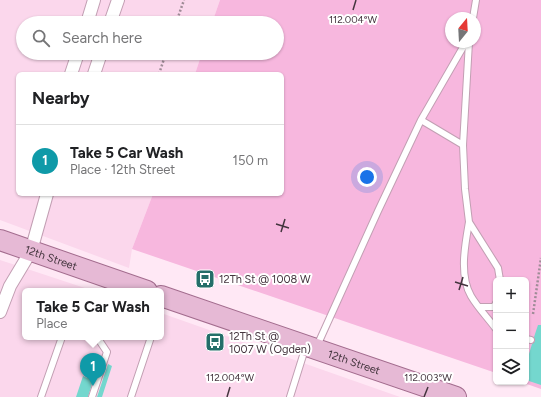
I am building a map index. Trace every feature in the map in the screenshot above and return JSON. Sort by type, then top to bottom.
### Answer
[{"type":"main road","name":"12th Street","points":[[0,240],[136,288]]},
{"type":"main road","name":"12th Street","points":[[164,298],[456,397]]},
{"type":"street","points":[[89,16],[94,0]]},
{"type":"street","points":[[112,16],[118,0]]},
{"type":"street","points":[[72,71],[76,60]]},
{"type":"street","points":[[95,72],[98,60]]},
{"type":"street","points":[[0,312],[10,286],[31,251],[46,196]]},
{"type":"lane","points":[[474,12],[476,0]]},
{"type":"lane","points":[[290,397],[311,347],[421,120],[463,48]]},
{"type":"lane","points":[[469,48],[463,145],[465,189],[469,222],[464,250],[465,279],[470,295],[493,325]]},
{"type":"lane","points":[[421,120],[463,145]]},
{"type":"lane","points":[[469,222],[498,268],[500,277]]},
{"type":"lane","points":[[479,307],[493,307]]},
{"type":"lane","points":[[42,397],[61,340]]},
{"type":"lane","points":[[92,397],[107,352],[99,340]]},
{"type":"lane","points":[[130,397],[150,340]]},
{"type":"path","points":[[178,16],[184,0]]},
{"type":"path","points":[[161,72],[164,60]]},
{"type":"path","points":[[534,314],[541,258]]},
{"type":"shaded area","points":[[0,0],[220,0],[214,16],[16,16],[16,60],[200,60],[196,72],[16,72],[16,196],[152,196],[132,249],[129,268],[0,220]]},
{"type":"shaded area","points":[[220,0],[541,0],[541,389],[529,385],[529,277],[493,277],[493,372],[132,249],[152,196],[284,196],[284,72],[196,72],[200,60],[284,60],[284,16],[214,16]]},
{"type":"shaded area","points":[[0,260],[85,288],[22,288],[22,340],[164,340],[164,314],[400,397],[0,397]]},
{"type":"building","points":[[538,325],[541,325],[541,385],[529,381],[529,354],[532,344],[535,341],[534,337]]},
{"type":"building","points":[[93,360],[99,362],[88,397],[76,397],[83,376],[87,378]]},
{"type":"building","points":[[108,364],[112,366],[102,397],[97,397]]},
{"type":"place","name":"12Th St @ 1008 W","points":[[205,279]]},
{"type":"place","name":"12Th St @ 1007 W (Ogden)","points":[[215,342]]},
{"type":"place","name":"Take 5 Car Wash","points":[[93,386]]}]
